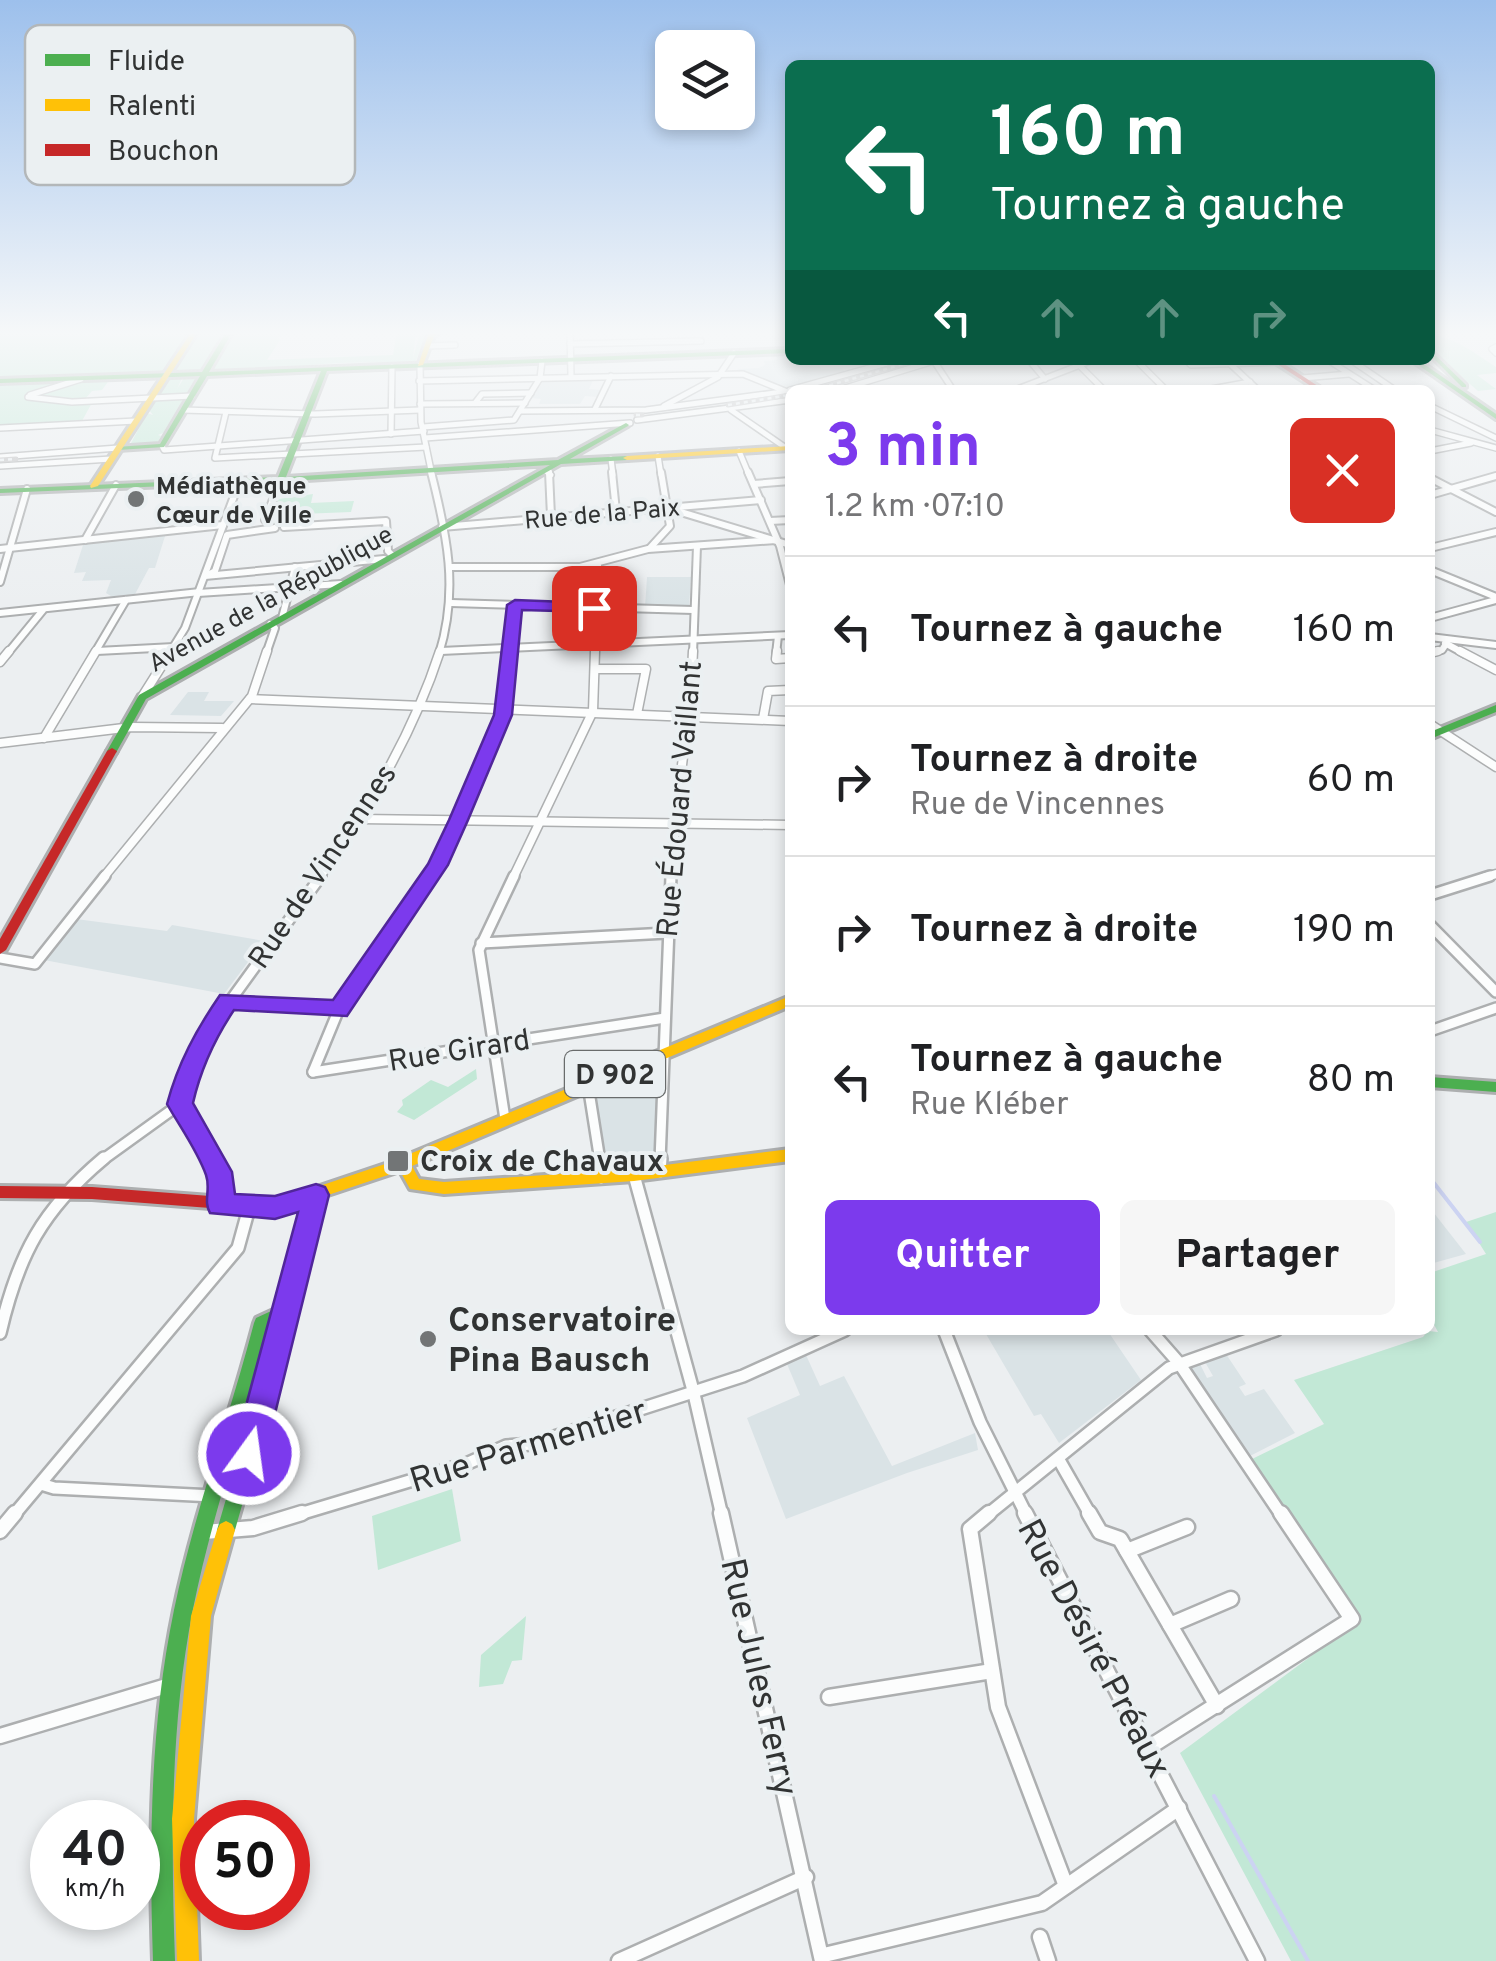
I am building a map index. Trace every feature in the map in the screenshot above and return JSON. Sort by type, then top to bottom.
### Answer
[{"type":"main road","points":[[94,486],[134,423]]},
{"type":"main road","points":[[114,454],[162,448],[176,423]]},
{"type":"main road","points":[[281,479],[305,423]]},
{"type":"main road","name":"Avenue de la République","points":[[149,690],[631,423]]},
{"type":"main road","points":[[0,491],[552,467],[610,459],[785,448]]},
{"type":"main road","points":[[0,950],[123,728],[149,690]]},
{"type":"main road","points":[[1435,730],[1496,708]]},
{"type":"main road","name":"D 902","points":[[403,1163],[785,1003]]},
{"type":"main road","points":[[1435,1082],[1496,1088]]},
{"type":"main road","points":[[0,1192],[92,1193],[275,1208],[403,1163],[408,1176],[420,1187],[634,1176],[785,1155]]},
{"type":"main road","points":[[188,1961],[183,1820],[190,1703],[204,1602],[288,1311],[316,1195]]},
{"type":"main road","points":[[164,1961],[161,1888],[172,1684],[182,1613],[262,1323],[288,1311]]},
{"type":"street","points":[[0,428],[93,423]]},
{"type":"street","points":[[223,423],[215,458],[391,434],[635,423]]},
{"type":"street","points":[[391,423],[391,434]]},
{"type":"street","points":[[422,423],[450,567],[598,565],[648,550],[776,540]]},
{"type":"street","points":[[424,432],[494,423]]},
{"type":"street","points":[[749,423],[785,446]]},
{"type":"street","points":[[1464,423],[1496,438]]},
{"type":"street","points":[[1435,431],[1496,448]]},
{"type":"street","points":[[1435,449],[1474,442]]},
{"type":"street","points":[[162,448],[426,446]]},
{"type":"street","points":[[739,451],[770,521],[785,569]]},
{"type":"street","points":[[0,457],[114,454]]},
{"type":"street","points":[[0,466],[114,454]]},
{"type":"street","points":[[648,550],[670,526],[658,456]]},
{"type":"street","points":[[610,459],[616,511]]},
{"type":"street","points":[[552,467],[552,516]]},
{"type":"street","points":[[1435,494],[1496,476]]},
{"type":"street","points":[[265,520],[281,479]]},
{"type":"street","points":[[149,690],[200,592],[240,480]]},
{"type":"street","points":[[1435,480],[1496,512]]},
{"type":"street","points":[[754,484],[785,481]]},
{"type":"street","points":[[84,540],[116,485]]},
{"type":"street","points":[[0,581],[27,489]]},
{"type":"street","name":"Rue de la Paix","points":[[442,527],[761,500]]},
{"type":"street","points":[[666,508],[785,543]]},
{"type":"street","points":[[206,576],[388,557],[386,520],[284,527]]},
{"type":"street","points":[[770,521],[785,520]]},
{"type":"street","points":[[0,549],[223,526]]},
{"type":"street","points":[[206,576],[215,571],[227,535],[275,528]]},
{"type":"street","points":[[1435,547],[1496,532]]},
{"type":"street","name":"Rue Édouard Vaillant","points":[[660,1172],[673,822],[690,716],[697,546]]},
{"type":"street","points":[[505,1119],[492,1045],[482,943],[591,714],[598,644],[598,565]]},
{"type":"street","points":[[0,958],[36,964],[222,728],[250,699],[295,567]]},
{"type":"street","name":"Rue de Vincennes","points":[[180,1104],[204,1037],[324,874],[400,751],[441,651],[451,603],[450,567]]},
{"type":"street","points":[[1435,572],[1496,598]]},
{"type":"street","points":[[0,614],[200,592],[341,584]]},
{"type":"street","points":[[1435,616],[1496,598]]},
{"type":"street","points":[[44,738],[126,600]]},
{"type":"street","points":[[451,603],[693,610]]},
{"type":"street","points":[[228,1001],[339,1010],[437,865],[458,820],[503,712],[515,605]]},
{"type":"street","points":[[0,662],[43,610]]},
{"type":"street","points":[[778,636],[776,659],[785,658]]},
{"type":"street","points":[[441,651],[785,636]]},
{"type":"street","points":[[1435,639],[1496,670]]},
{"type":"street","points":[[1444,643],[1496,644]]},
{"type":"street","points":[[1435,652],[1442,650],[1444,643]]},
{"type":"street","points":[[97,651],[174,647]]},
{"type":"street","points":[[596,668],[646,669],[636,714]]},
{"type":"street","points":[[763,720],[768,691],[785,690]]},
{"type":"street","points":[[250,699],[418,712],[636,714],[785,721]]},
{"type":"street","points":[[0,743],[123,728],[222,728]]},
{"type":"street","points":[[1435,731],[1496,767]]},
{"type":"street","points":[[360,819],[785,825]]},
{"type":"street","points":[[1435,893],[1496,874]]},
{"type":"street","points":[[1435,930],[1496,992]]},
{"type":"street","points":[[482,943],[667,933]]},
{"type":"street","points":[[1435,1030],[1496,1008]]},
{"type":"street","name":"Rue Girard","points":[[339,1010],[313,1072],[664,1018]]},
{"type":"street","points":[[588,1085],[597,1124],[601,1178]]},
{"type":"street","points":[[0,1332],[21,1261],[52,1207],[146,1125],[180,1104],[218,1172],[223,1188],[219,1205]]},
{"type":"street","name":"Rue Jules Ferry","points":[[634,1176],[694,1394],[823,1958]]},
{"type":"street","points":[[0,1530],[238,1248],[248,1208]]},
{"type":"street","name":"Rue Parmentier","points":[[204,1532],[223,1533],[393,1486],[487,1458],[506,1446],[532,1444],[694,1394],[832,1335]]},
{"type":"street","name":"Rue Désiré Préaux","points":[[946,1335],[980,1422],[1016,1495],[1257,1961]]},
{"type":"street","points":[[1148,1748],[1352,1619],[1179,1364],[1154,1335]]},
{"type":"street","points":[[1066,1886],[998,1707],[970,1529],[1179,1364],[1262,1335]]},
{"type":"street","points":[[1059,1460],[1100,1532],[1120,1538],[1216,1706]]},
{"type":"street","points":[[41,1484],[54,1488],[214,1496]]},
{"type":"street","points":[[1127,1552],[1187,1526]]},
{"type":"street","points":[[1170,1626],[1230,1599]]},
{"type":"street","points":[[829,1697],[992,1671]]},
{"type":"street","points":[[0,1736],[172,1684]]},
{"type":"street","points":[[823,1958],[1042,1903],[1179,1808]]},
{"type":"street","points":[[630,1959],[806,1877]]},
{"type":"street","points":[[1040,1936],[1048,1961]]},
{"type":"shaded area","points":[[166,533],[155,568],[149,568],[134,596],[111,596],[106,593],[111,580],[82,581],[86,572],[74,573],[84,542]]},
{"type":"shaded area","points":[[647,577],[691,577],[689,607],[645,608]]},
{"type":"shaded area","points":[[188,692],[209,692],[204,701],[234,701],[221,716],[170,715]]},
{"type":"shaded area","points":[[76,919],[167,931],[172,925],[264,941],[224,994],[44,960]]},
{"type":"shaded area","points":[[659,1068],[655,1161],[651,1167],[609,1170],[596,1093]]},
{"type":"shaded area","points":[[1435,1214],[1466,1254],[1435,1263]]},
{"type":"shaded area","points":[[987,1335],[1110,1335],[1141,1380],[1059,1443],[1041,1414],[1034,1416]]},
{"type":"shaded area","points":[[1226,1354],[1246,1384],[1239,1387],[1245,1396],[1264,1389],[1295,1433],[1248,1457],[1191,1372],[1192,1367],[1200,1364],[1207,1378],[1213,1376],[1205,1362]]},
{"type":"shaded area","points":[[806,1355],[820,1386],[844,1376],[892,1466],[975,1433],[978,1450],[786,1519],[747,1418],[800,1395],[787,1364]]},
{"type":"green space","points":[[0,423],[61,423],[0,427]]},
{"type":"green space","points":[[142,423],[169,423],[158,435],[158,442],[130,445]]},
{"type":"green space","points":[[313,494],[311,503],[354,501],[351,512],[301,514],[300,518],[274,520],[275,526],[258,527],[269,525],[278,499]]},
{"type":"green space","points":[[476,1069],[477,1079],[414,1120],[397,1112],[402,1100],[431,1080],[448,1087]]},
{"type":"green space","points":[[1496,1212],[1496,1961],[1291,1961],[1180,1753],[1357,1622],[1250,1460],[1324,1424],[1294,1380],[1438,1332],[1435,1271],[1486,1254],[1466,1222]]},
{"type":"green space","points":[[452,1489],[461,1541],[378,1570],[372,1516]]},
{"type":"green space","points":[[526,1616],[522,1660],[512,1661],[503,1684],[479,1687],[481,1655]]},
{"type":"waterway","points":[[1435,1184],[1480,1242]]},
{"type":"waterway","points":[[1214,1796],[1308,1961]]},
{"type":"railway","points":[[0,460],[16,459]]},
{"type":"traffic: fast","points":[[118,448],[162,446],[176,423]]},
{"type":"traffic: fast","points":[[281,479],[304,423]]},
{"type":"traffic: fast","points":[[112,751],[142,697],[626,425]]},
{"type":"traffic: fast","points":[[0,491],[307,478],[627,458]]},
{"type":"traffic: fast","points":[[1435,734],[1496,708]]},
{"type":"traffic: fast","points":[[1435,1082],[1496,1087]]},
{"type":"traffic: fast","points":[[226,1530],[289,1311],[315,1195]]},
{"type":"traffic: fast","points":[[164,1961],[163,1785],[175,1654],[183,1611],[262,1323],[289,1311]]},
{"type":"traffic: slow","points":[[94,486],[135,423]]},
{"type":"traffic: slow","points":[[627,458],[785,448]]},
{"type":"traffic: slow","points":[[283,1204],[392,1168],[785,1003]]},
{"type":"traffic: slow","points":[[403,1163],[415,1185],[444,1188],[634,1175],[785,1156]]},
{"type":"traffic: slow","points":[[188,1961],[183,1819],[201,1616],[226,1530]]},
{"type":"traffic: jam","points":[[0,950],[112,751]]},
{"type":"traffic: jam","points":[[0,1192],[92,1193],[275,1207],[283,1204]]},
{"type":"place","name":"Médiathèque Cœur de Ville","points":[[136,499]]},
{"type":"place","name":"Croix de Chavaux","points":[[398,1161]]},
{"type":"place","name":"Conservatoire Pina Bausch","points":[[428,1339]]},
{"type":"route","points":[[249,1454],[316,1195],[275,1208],[219,1205],[223,1188],[218,1172],[180,1104],[186,1078],[204,1037],[228,1001],[339,1010],[437,865],[458,820],[503,715],[515,605],[594,608]]}]
